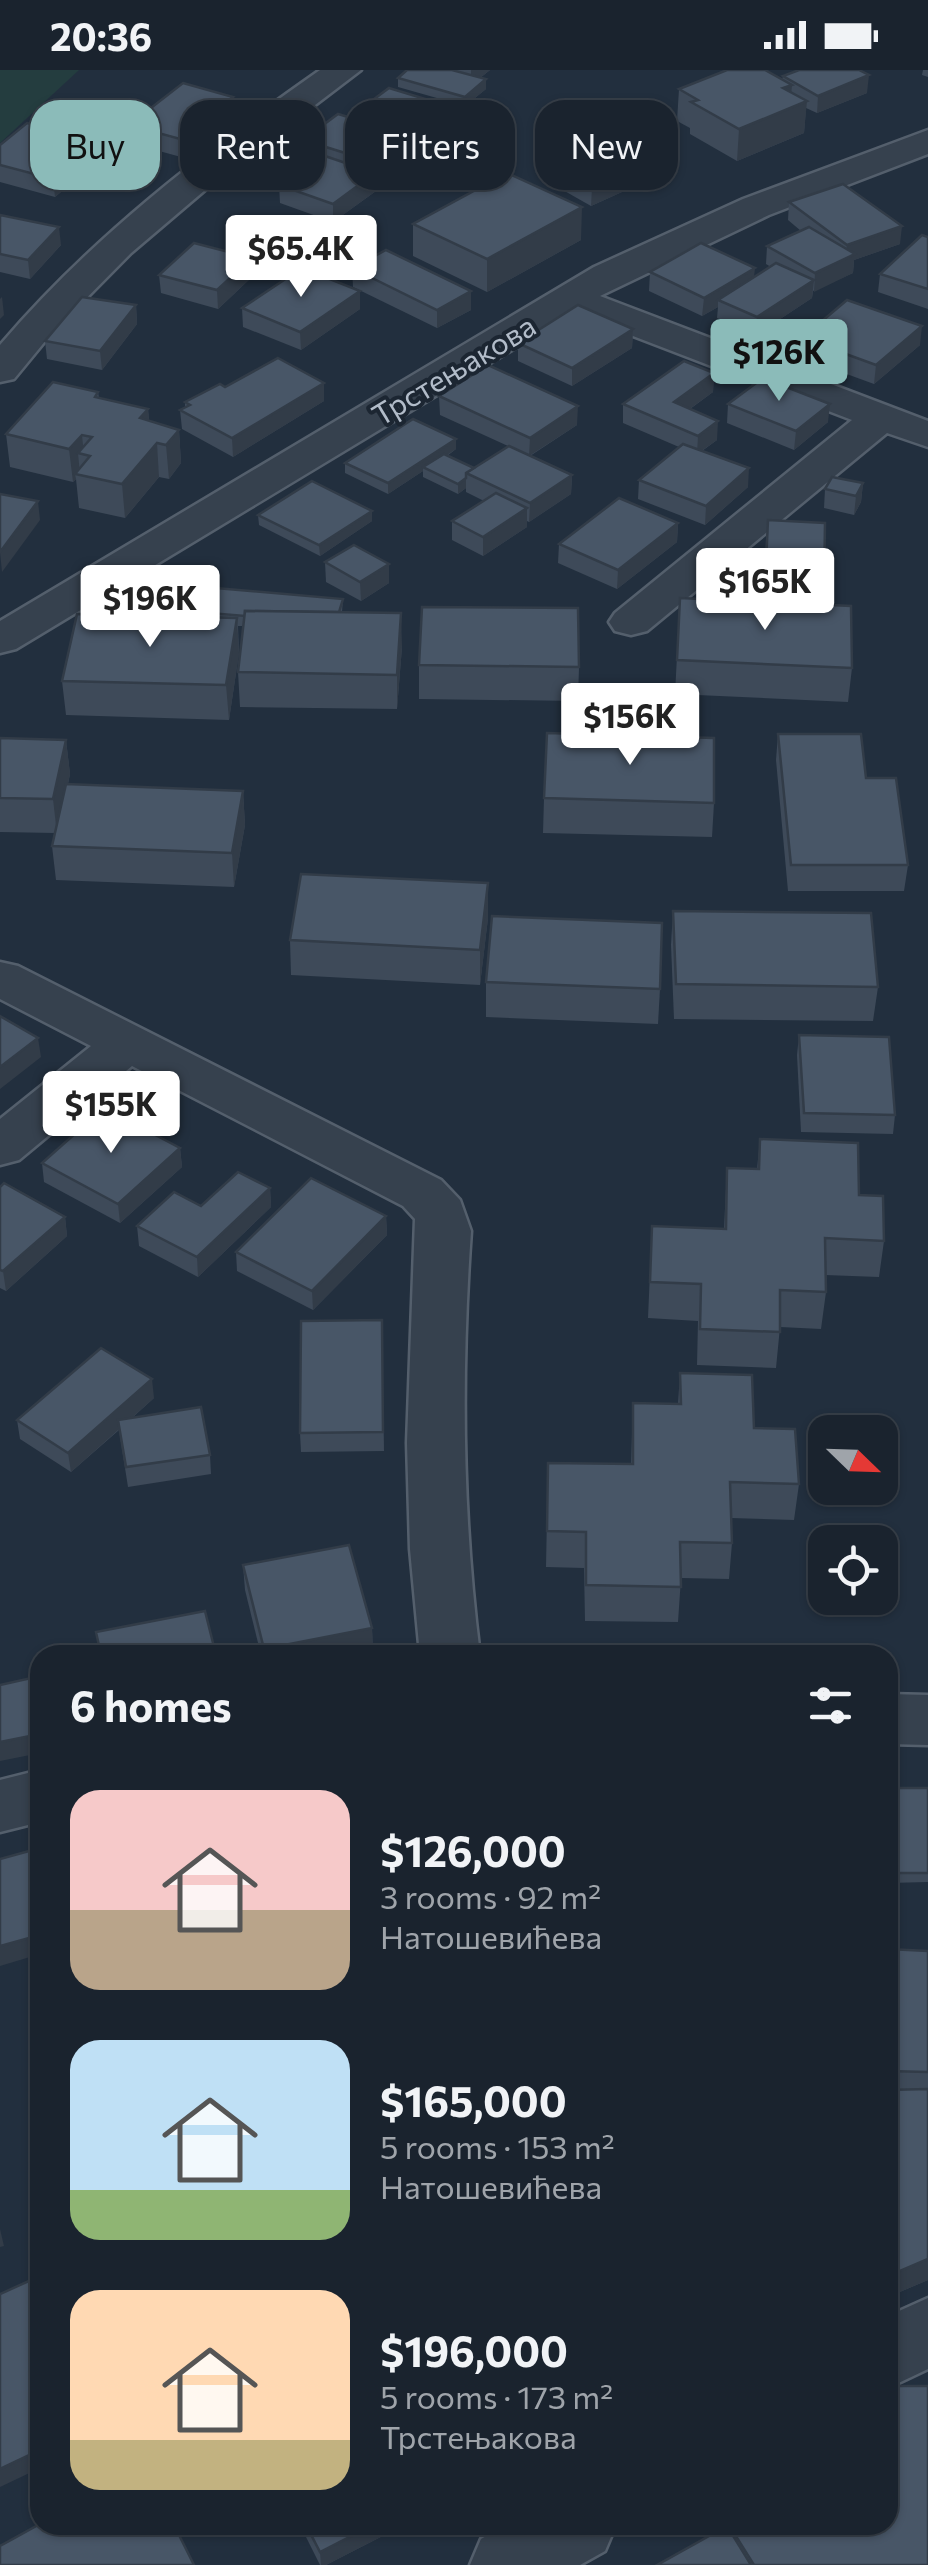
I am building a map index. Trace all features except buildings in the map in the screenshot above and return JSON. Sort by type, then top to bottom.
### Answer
[{"type":"street","points":[[0,370],[54,306],[123,238],[196,177],[343,70]]},
{"type":"street","name":"Трстењакова","points":[[0,640],[623,267],[704,229],[928,141]]},
{"type":"street","points":[[569,298],[928,435]]},
{"type":"street","points":[[630,622],[880,419]]},
{"type":"street","points":[[0,978],[422,1193],[441,1214],[444,1231],[434,1371],[441,1593],[449,1645]]},
{"type":"street","points":[[0,1148],[126,1044]]},
{"type":"street","points":[[898,1719],[928,1720]]},
{"type":"street","points":[[0,1806],[30,1798]]},
{"type":"street","points":[[898,2348],[928,2331]]},
{"type":"street","points":[[506,2565],[561,2535]]},
{"type":"green space","points":[[0,70],[79,70],[47,100],[30,100],[30,115],[0,143]]}]
